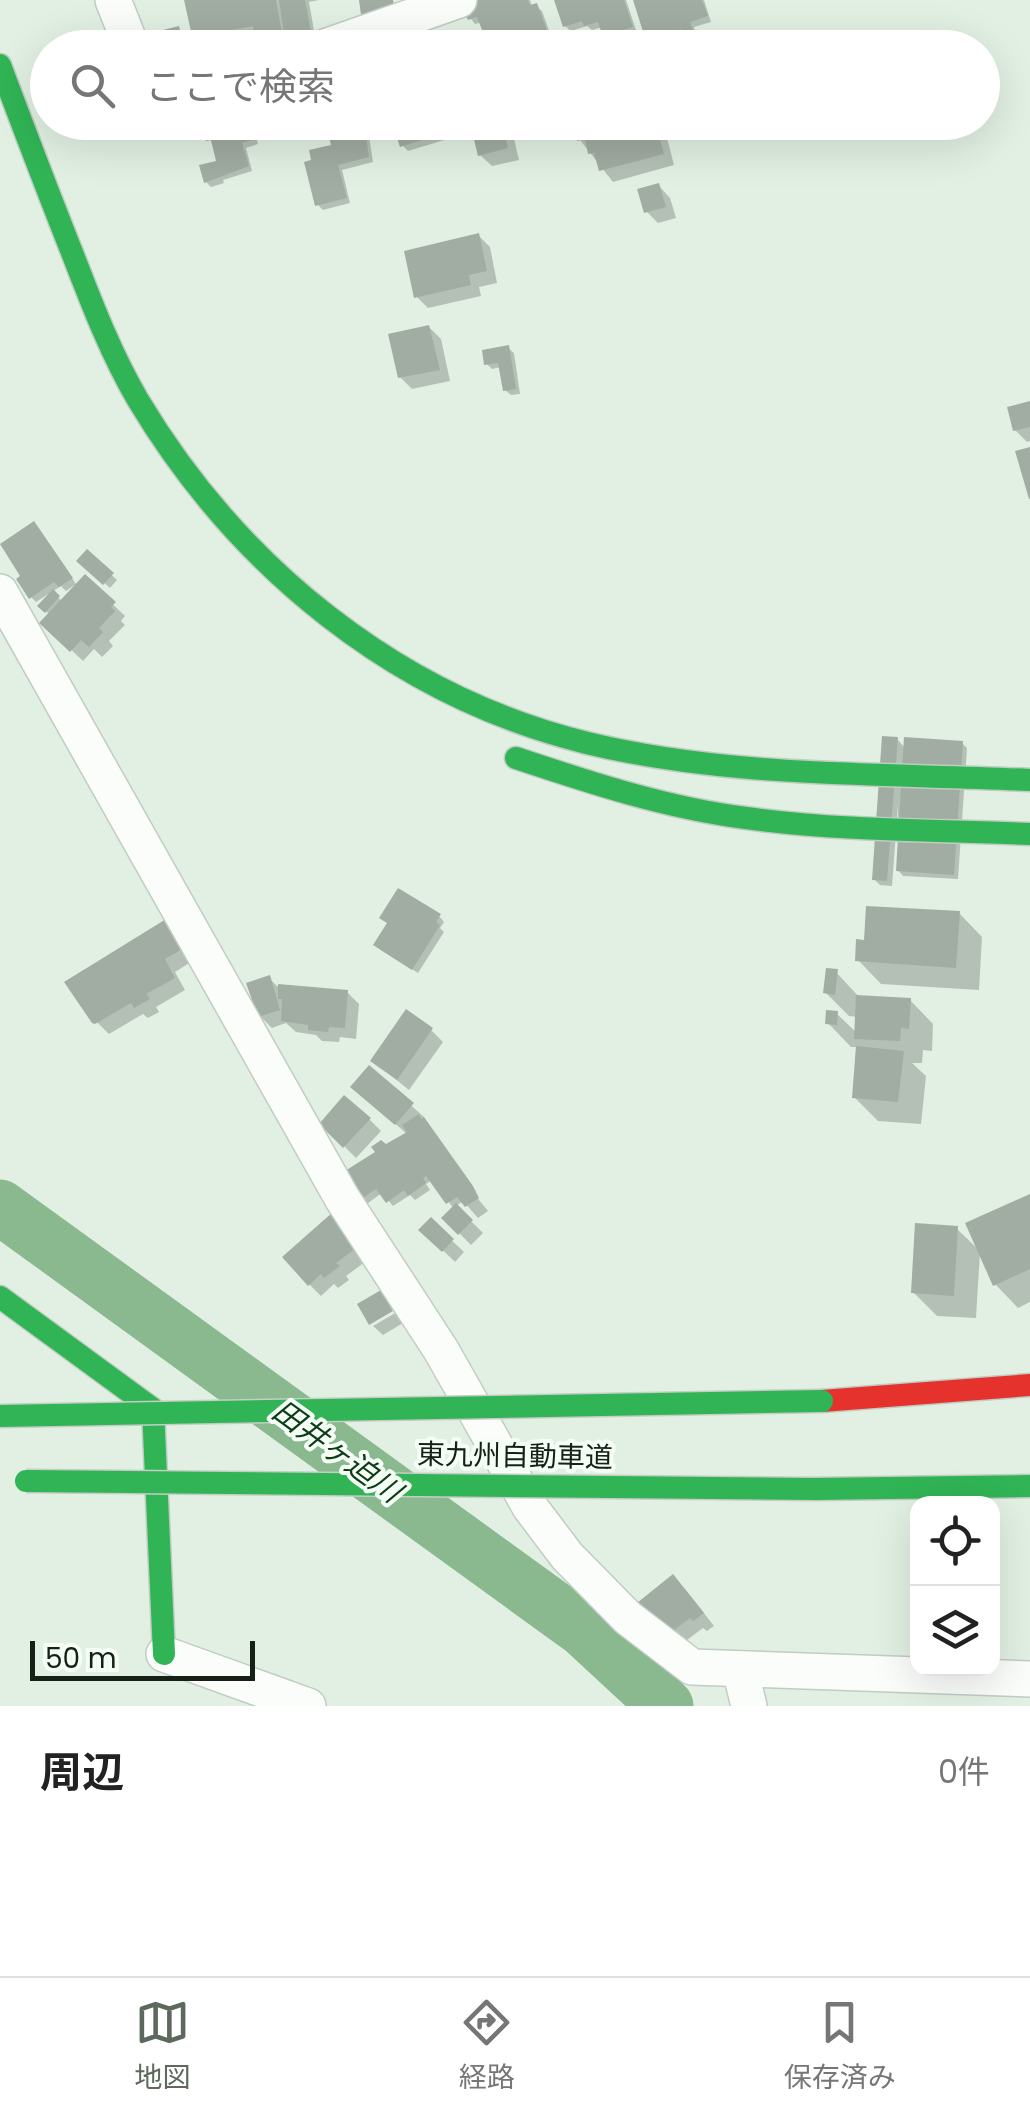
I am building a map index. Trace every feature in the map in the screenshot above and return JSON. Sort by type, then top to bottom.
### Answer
[{"type":"main road","points":[[0,65],[90,300],[136,396],[182,469],[230,529],[290,590],[356,641],[427,682],[488,710],[586,742],[678,758],[776,768],[1030,780]]},
{"type":"main road","points":[[488,747],[591,783],[676,805],[774,822],[1030,834]]},
{"type":"main road","points":[[0,1297],[153,1409],[164,1654]]},
{"type":"main road","points":[[0,1416],[822,1401],[1030,1386]]},
{"type":"main road","name":"東九州自動車道","points":[[0,1480],[814,1489],[1030,1486]]},
{"type":"street","points":[[113,0],[125,30]]},
{"type":"street","points":[[373,30],[459,0]]},
{"type":"street","points":[[0,592],[342,1198],[441,1350],[530,1508],[567,1556],[628,1618],[692,1667],[1030,1678]]},
{"type":"street","points":[[164,1654],[308,1706]]},
{"type":"street","points":[[740,1669],[749,1706]]},
{"type":"building","points":[[184,0],[276,0],[281,30],[254,30],[253,26],[191,30]]},
{"type":"building","points":[[279,0],[305,0],[311,30],[283,30]]},
{"type":"building","points":[[359,0],[393,0],[395,9],[361,15]]},
{"type":"building","points":[[476,0],[528,0],[530,5],[537,3],[547,30],[482,30],[477,17],[468,20],[464,11],[453,8]]},
{"type":"building","points":[[554,0],[624,0],[633,27],[601,30],[598,22],[584,26],[582,21],[563,27]]},
{"type":"building","points":[[633,0],[702,0],[708,16],[690,22],[692,30],[643,30]]},
{"type":"building","points":[[211,140],[252,140],[242,143],[249,166],[204,183],[199,165],[216,161]]},
{"type":"building","points":[[330,140],[367,140],[369,157],[338,165],[347,198],[315,206],[304,162],[311,160],[309,150],[331,145]]},
{"type":"building","points":[[398,140],[422,140],[400,147]]},
{"type":"building","points":[[474,140],[506,140],[508,148],[478,156]]},
{"type":"building","points":[[585,140],[660,140],[664,154],[599,171],[594,153],[588,154]]},
{"type":"building","points":[[659,183],[666,207],[644,213],[637,189]]},
{"type":"building","points":[[479,233],[487,271],[469,275],[471,285],[414,298],[404,251]]},
{"type":"building","points":[[429,325],[440,370],[398,378],[388,334]]},
{"type":"building","points":[[509,345],[516,389],[503,391],[498,363],[484,365],[482,350]]},
{"type":"building","points":[[1030,401],[1030,427],[1013,431],[1007,407]]},
{"type":"building","points":[[1030,447],[1030,499],[1029,499],[1015,451]]},
{"type":"building","points":[[34,521],[73,578],[59,587],[54,582],[29,599],[0,544]]},
{"type":"building","points":[[87,549],[114,573],[103,585],[76,561]]},
{"type":"building","points":[[85,574],[116,602],[111,607],[115,611],[99,628],[103,632],[89,647],[81,640],[70,652],[39,623]]},
{"type":"building","points":[[53,589],[60,596],[45,613],[37,606]]},
{"type":"building","points":[[882,736],[898,737],[887,881],[872,880]]},
{"type":"building","points":[[904,737],[963,741],[954,875],[896,871]]},
{"type":"building","points":[[398,888],[441,914],[436,922],[440,925],[412,970],[373,945],[387,923],[379,918]]},
{"type":"building","points":[[866,906],[960,911],[956,968],[855,961],[856,939],[864,940]]},
{"type":"building","points":[[171,916],[189,945],[165,959],[175,978],[146,994],[150,999],[134,1008],[131,1003],[92,1023],[64,982]]},
{"type":"building","points":[[826,968],[838,969],[835,995],[823,993]]},
{"type":"building","points":[[270,975],[280,1010],[258,1017],[246,983]]},
{"type":"building","points":[[278,984],[348,990],[345,1028],[329,1027],[328,1032],[308,1030],[308,1025],[281,1021]]},
{"type":"building","points":[[856,995],[911,998],[909,1029],[901,1028],[900,1041],[854,1039]]},
{"type":"building","points":[[406,1009],[433,1028],[397,1080],[370,1061]]},
{"type":"building","points":[[826,1010],[838,1011],[837,1025],[825,1024]]},
{"type":"building","points":[[856,1046],[904,1051],[898,1102],[852,1098]]},
{"type":"building","points":[[369,1065],[414,1103],[395,1125],[350,1087]]},
{"type":"building","points":[[344,1095],[371,1118],[343,1148],[319,1124]]},
{"type":"building","points":[[419,1114],[479,1198],[465,1207],[457,1197],[446,1204],[426,1176],[426,1183],[408,1196],[404,1190],[386,1203],[376,1189],[361,1199],[345,1171],[375,1152],[371,1147],[381,1140],[386,1144],[407,1132],[402,1125]]},
{"type":"building","points":[[1030,1194],[1030,1269],[993,1286],[965,1223]]},
{"type":"building","points":[[456,1203],[473,1220],[458,1235],[441,1218]]},
{"type":"building","points":[[333,1212],[359,1246],[336,1263],[340,1266],[324,1278],[321,1274],[308,1286],[282,1257]]},
{"type":"building","points":[[431,1217],[454,1239],[442,1252],[418,1230]]},
{"type":"building","points":[[915,1223],[958,1226],[954,1296],[911,1293]]},
{"type":"building","points":[[381,1290],[393,1311],[369,1325],[357,1304]]},
{"type":"building","points":[[673,1574],[704,1613],[673,1631],[632,1607]]},
{"type":"waterway","name":"田井ヶ迫川","points":[[0,1207],[584,1630],[666,1706]]},
{"type":"traffic: fast","points":[[0,65],[95,310],[138,400],[178,461],[223,517],[274,570],[328,616],[387,658],[450,693],[517,722],[641,754],[696,763],[807,772],[1030,780]]},
{"type":"traffic: fast","points":[[516,758],[658,801],[717,814],[852,828],[1030,834]]},
{"type":"traffic: fast","points":[[0,1297],[153,1409],[164,1654]]},
{"type":"traffic: fast","points":[[0,1416],[822,1401]]},
{"type":"traffic: fast","points":[[26,1481],[814,1489]]},
{"type":"traffic: fast","points":[[814,1489],[1030,1486]]},
{"type":"traffic: jam","points":[[822,1401],[1030,1385]]}]
